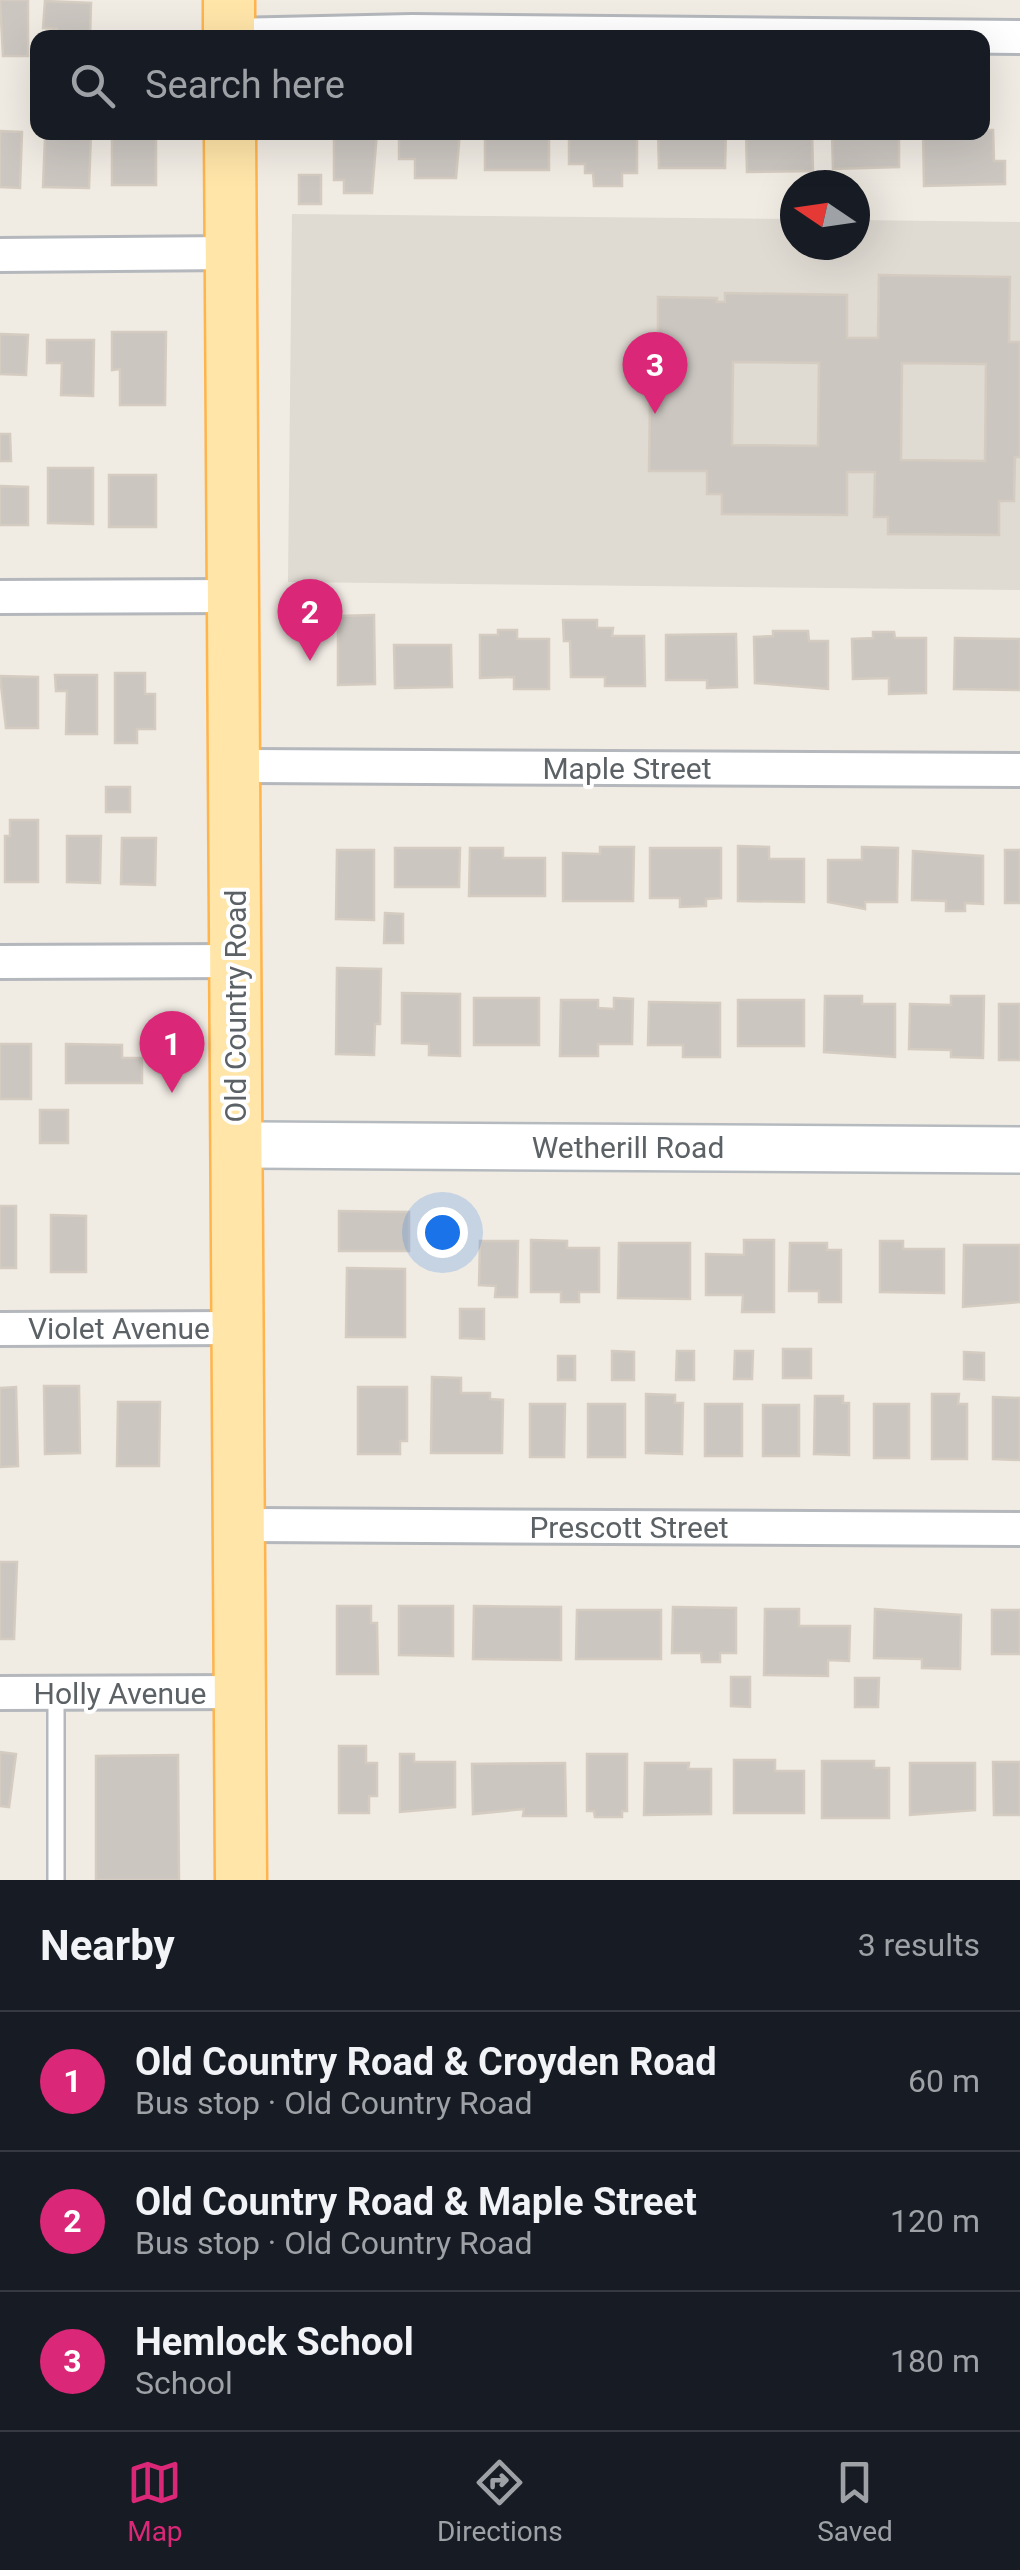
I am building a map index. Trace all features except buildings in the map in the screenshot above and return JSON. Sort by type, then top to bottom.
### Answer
[{"type":"main road","name":"Old Country Road","points":[[230,140],[240,1880]]},
{"type":"street","points":[[229,24],[403,30]]},
{"type":"street","points":[[990,37],[1020,37]]},
{"type":"street","points":[[0,256],[230,252]]},
{"type":"street","points":[[0,597],[232,596]]},
{"type":"street","name":"Maple Street","points":[[234,766],[1020,770]]},
{"type":"street","points":[[0,962],[235,961]]},
{"type":"street","name":"Wetherill Road","points":[[236,1144],[1020,1150]]},
{"type":"street","name":"Violet Avenue","points":[[0,1328],[237,1328]]},
{"type":"street","name":"Prescott Street","points":[[239,1525],[1020,1530]]},
{"type":"street","name":"Holly Avenue","points":[[0,1693],[240,1692]]},
{"type":"lane","points":[[56,1693],[56,1880]]},
{"type":"shaded area","points":[[292,214],[780,219],[780,260],[870,260],[870,220],[1020,222],[1020,590],[288,582]]},
{"type":"place","name":"Hemlock School","points":[[655,414]]},
{"type":"place","name":"Old Country Road & Maple Street","points":[[310,661]]},
{"type":"place","name":"Old Country Road & Croyden Road","points":[[172,1093]]}]
